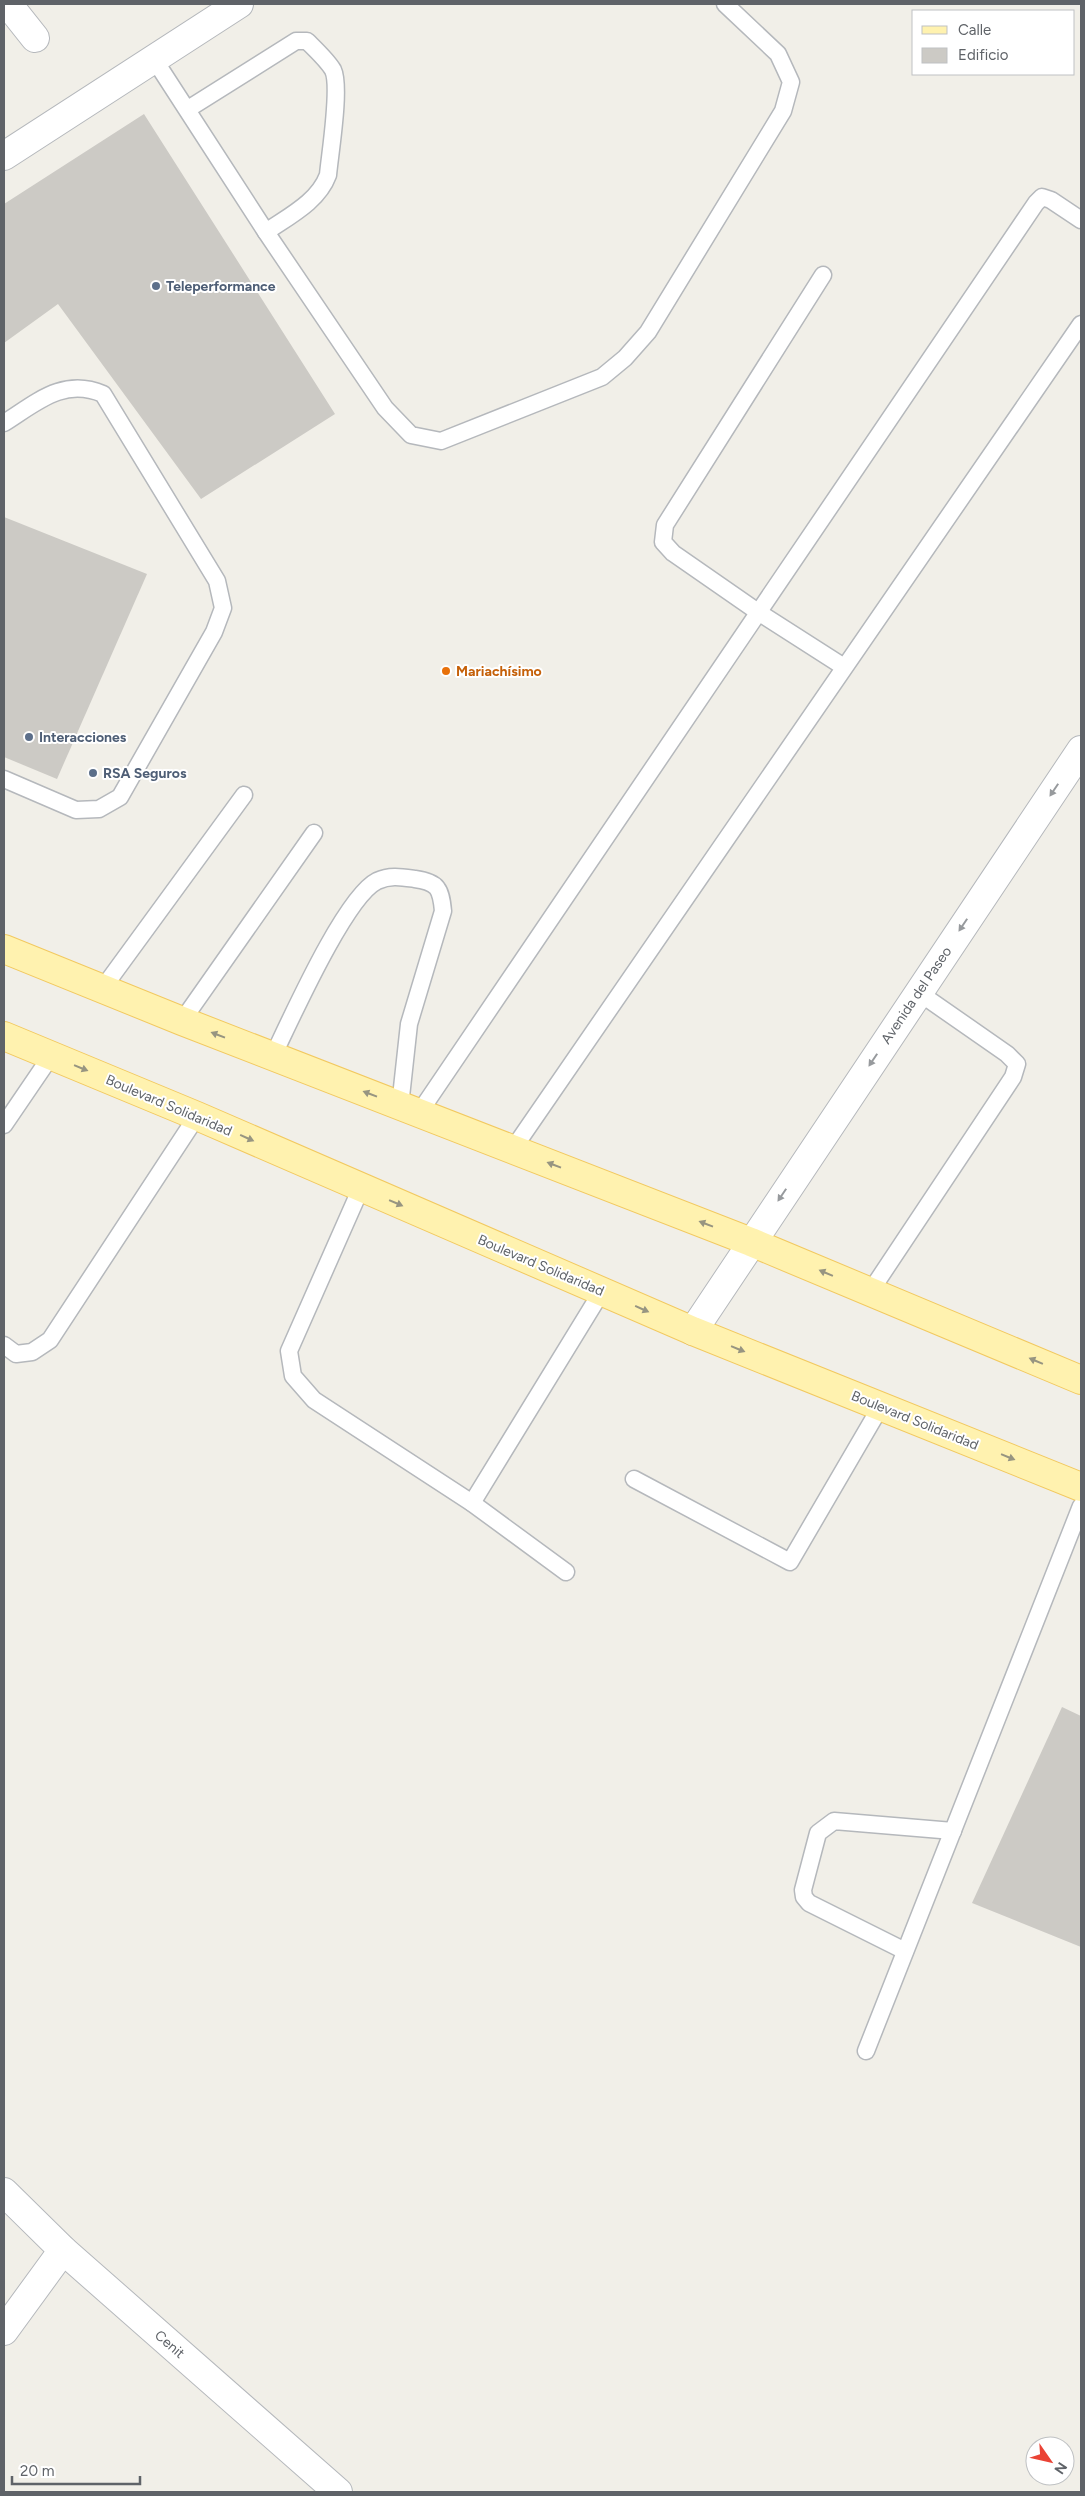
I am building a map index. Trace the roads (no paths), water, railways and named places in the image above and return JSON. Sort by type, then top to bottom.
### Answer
[{"type":"main road","points":[[4,949],[182,1021],[751,1242],[1081,1380]]},
{"type":"main road","name":"Boulevard Solidaridad","points":[[4,1036],[197,1116],[693,1331],[1081,1487]]},
{"type":"street","points":[[8,4],[36,38]]},
{"type":"street","points":[[4,156],[239,4]]},
{"type":"street","name":"Avenida del Paseo","points":[[693,1331],[1081,750]]},
{"type":"street","name":"Cenit","points":[[4,2192],[63,2250],[312,2483],[338,2492]]},
{"type":"street","points":[[4,2331],[63,2250]]},
{"type":"lane","points":[[154,59],[266,232],[385,408],[411,435],[441,441],[602,377],[625,358],[648,332],[783,111],[791,82],[778,54],[725,4]]},
{"type":"lane","points":[[188,109],[296,41],[307,41],[333,70],[336,82],[335,98],[328,175],[324,187],[316,197],[266,232]]},
{"type":"lane","points":[[410,1109],[758,612],[1036,203],[1042,197],[1051,200],[1081,220]]},
{"type":"lane","points":[[823,274],[665,525],[663,542],[673,553],[758,612],[844,667]]},
{"type":"lane","points":[[513,1149],[1081,324]]},
{"type":"lane","points":[[4,423],[60,390],[75,387],[90,389],[102,394],[216,581],[223,608],[214,632],[120,797],[99,809],[76,810],[4,779]]},
{"type":"lane","points":[[103,988],[244,795]]},
{"type":"lane","points":[[182,1021],[314,833]]},
{"type":"lane","points":[[273,1056],[324,955],[360,897],[370,886],[392,876],[426,881],[435,885],[441,893],[443,911],[410,1024],[410,1109]]},
{"type":"lane","points":[[870,1292],[1013,1077],[1017,1064],[1006,1054],[918,992]]},
{"type":"lane","points":[[4,1125],[51,1056]]},
{"type":"lane","points":[[4,1345],[16,1354],[32,1352],[50,1340],[197,1116]]},
{"type":"lane","points":[[361,1188],[289,1351],[293,1376],[314,1400],[472,1504],[566,1572]]},
{"type":"lane","points":[[472,1504],[602,1291]]},
{"type":"lane","points":[[634,1479],[790,1562],[881,1406]]},
{"type":"lane","points":[[866,2051],[1081,1506]]},
{"type":"lane","points":[[905,1951],[809,1903],[804,1897],[803,1890],[818,1833],[834,1821],[953,1831]]},
{"type":"place","name":"Teleperformance","points":[[156,286]]},
{"type":"place","name":"Mariachísimo","points":[[446,671]]},
{"type":"place","name":"Interacciones","points":[[29,737]]},
{"type":"place","name":"RSA Seguros","points":[[93,773]]}]
